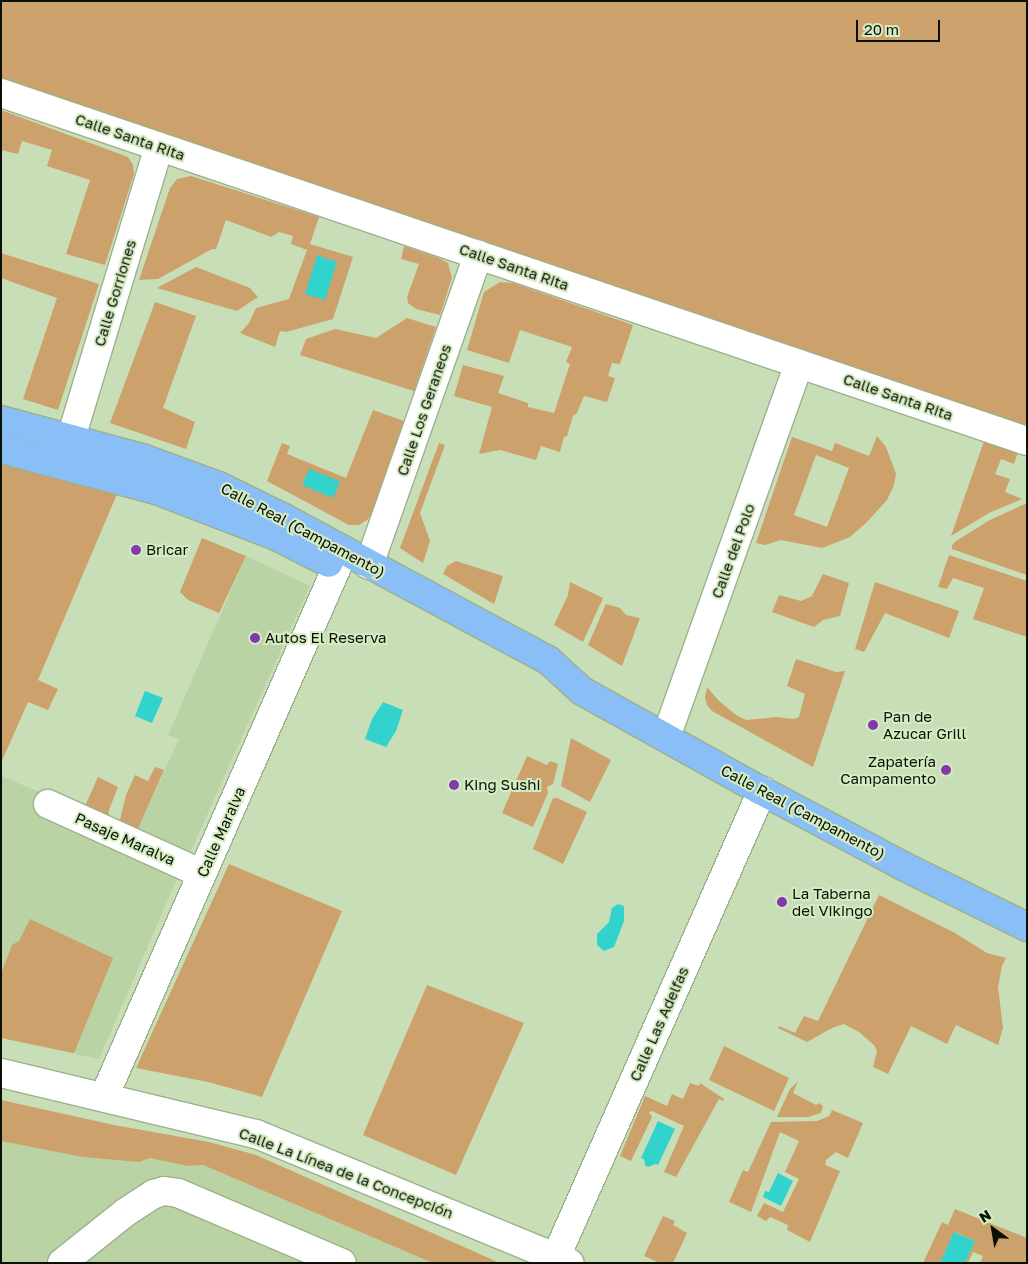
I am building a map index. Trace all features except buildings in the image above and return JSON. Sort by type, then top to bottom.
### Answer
[{"type":"highway","name":"Calle Real (Campamento)","points":[[1,420],[142,458],[219,486],[284,518],[548,660],[582,691]]},
{"type":"highway","points":[[1,434],[42,445],[71,438]]},
{"type":"highway","name":"Calle Real (Campamento)","points":[[1,449],[156,490],[203,506],[276,536],[549,682],[582,691],[762,791],[903,866],[1027,927]]},
{"type":"street","name":"Calle Santa Rita","points":[[1,93],[1027,441]]},
{"type":"street","name":"Calle Gorriones","points":[[71,438],[158,147]]},
{"type":"street","name":"Calle Los Geraneos","points":[[369,564],[478,255]]},
{"type":"street","name":"Calle del Polo","points":[[666,737],[800,364]]},
{"type":"street","name":"Calle Maralva","points":[[104,1097],[337,568]]},
{"type":"street","name":"Calle Las Adelfas","points":[[563,1260],[762,791]]},
{"type":"street","name":"Pasaje Maralva","points":[[48,804],[202,874]]},
{"type":"street","name":"Calle La Línea de la Concepción","points":[[1,1073],[256,1134],[563,1260]]},
{"type":"street","points":[[62,1263],[126,1212],[154,1194],[164,1192],[178,1193],[342,1263]]},
{"type":"shaded area","points":[[1,1],[1027,1],[1027,441],[1,93]]},
{"type":"shaded area","points":[[1,110],[128,157],[133,165],[134,174],[105,265],[66,254],[90,180],[47,166],[52,150],[22,141],[18,154],[1,150]]},
{"type":"shaded area","points":[[191,176],[319,217],[310,244],[353,257],[333,319],[286,332],[280,331],[275,347],[240,333],[249,323],[256,308],[289,299],[307,250],[291,244],[293,236],[279,232],[271,237],[226,220],[216,249],[212,249],[158,279],[139,280],[170,188],[177,179]]},
{"type":"shaded area","points":[[404,246],[448,263],[452,278],[440,315],[416,309],[408,303],[407,297],[419,264],[401,259]]},
{"type":"shaded area","points":[[1,253],[99,284],[58,410],[23,399],[57,298],[1,278]]},
{"type":"shaded area","points":[[196,267],[250,288],[258,297],[237,311],[157,288]]},
{"type":"shaded area","points":[[500,282],[513,283],[633,325],[620,364],[612,363],[608,376],[615,378],[607,402],[584,396],[577,413],[573,416],[567,436],[564,437],[560,452],[541,446],[536,460],[500,450],[479,454],[492,407],[454,396],[463,365],[504,376],[498,393],[528,403],[528,407],[554,413],[570,364],[566,362],[572,347],[520,330],[509,363],[467,350],[484,292]]},
{"type":"shaded area","points":[[155,302],[196,316],[163,408],[195,422],[186,449],[110,423]]},
{"type":"shaded area","points":[[407,318],[436,327],[414,391],[300,355],[306,339],[335,329],[376,338]]},
{"type":"shaded area","points":[[373,410],[404,421],[372,514],[367,520],[359,525],[349,525],[267,481],[282,443],[290,446],[287,454],[346,478]]},
{"type":"shaded area","points":[[877,436],[886,447],[896,474],[894,485],[887,500],[850,537],[822,548],[781,540],[765,545],[756,543],[792,437],[832,451],[835,443],[869,456]],"holes":[[[816,455],[849,468],[827,527],[794,515]]]},
{"type":"shaded area","points":[[984,441],[1018,452],[1014,464],[1001,459],[995,474],[1010,479],[1005,492],[1022,499],[989,513],[951,536]]},
{"type":"shaded area","points":[[439,443],[445,445],[420,513],[430,541],[423,563],[400,548]]},
{"type":"shaded area","points":[[1,464],[117,494],[38,680],[58,689],[48,710],[28,702],[1,763]]},
{"type":"shaded area","points":[[1027,503],[1027,575],[952,549],[952,545],[956,541],[990,520]]},
{"type":"shaded area","points":[[202,538],[246,556],[219,613],[188,600],[180,592]]},
{"type":"shaded area","points":[[949,555],[1027,581],[1027,637],[973,619],[984,588],[953,578],[947,589],[938,587]]},
{"type":"shaded area","points":[[246,556],[310,586],[189,855],[137,831],[179,739],[168,735]]},
{"type":"shaded area","points":[[456,561],[503,576],[494,604],[443,574],[447,566]]},
{"type":"shaded area","points":[[823,574],[849,583],[840,616],[823,620],[814,627],[772,612],[779,595],[801,601],[812,596]]},
{"type":"shaded area","points":[[570,582],[603,598],[583,642],[554,625],[568,595]]},
{"type":"shaded area","points":[[875,582],[959,611],[949,638],[885,613],[864,652],[855,649]]},
{"type":"shaded area","points":[[606,604],[620,608],[626,615],[640,618],[622,666],[588,645]]},
{"type":"shaded area","points":[[796,659],[836,672],[845,671],[813,767],[712,711],[707,705],[705,698],[707,687],[718,700],[736,715],[746,720],[776,717],[794,719],[799,717],[805,694],[787,686]]},
{"type":"shaded area","points":[[571,738],[611,760],[590,802],[561,786]]},
{"type":"shaded area","points":[[527,756],[547,765],[550,761],[558,764],[553,784],[547,787],[548,793],[533,827],[502,813]]},
{"type":"shaded area","points":[[155,767],[164,770],[137,831],[119,824],[126,795],[135,775],[148,781]]},
{"type":"shaded area","points":[[1,776],[44,794],[180,872],[99,1059],[1,1038]]},
{"type":"shaded area","points":[[98,777],[118,787],[109,810],[108,820],[85,806]]},
{"type":"shaded area","points":[[553,798],[557,798],[587,812],[563,864],[533,849]]},
{"type":"shaded area","points":[[229,864],[342,911],[262,1097],[208,1082],[136,1068]]},
{"type":"shaded area","points":[[879,895],[955,933],[987,953],[1006,958],[1002,966],[998,987],[1003,1028],[998,1045],[956,1025],[947,1044],[911,1026],[888,1074],[873,1067],[877,1051],[874,1045],[859,1032],[844,1024],[832,1028],[807,1042],[778,1028],[779,1026],[795,1033],[804,1016],[818,1021]]},
{"type":"shaded area","points":[[30,919],[113,958],[74,1053],[1,1038],[1,974],[12,945],[19,941]]},
{"type":"shaded area","points":[[427,985],[524,1023],[456,1175],[363,1135]]},
{"type":"shaded area","points":[[724,1046],[789,1078],[774,1111],[709,1080]]},
{"type":"shaded area","points":[[798,1081],[793,1093],[816,1105],[819,1103],[823,1106],[821,1113],[808,1117],[777,1117],[790,1089]]},
{"type":"shaded area","points":[[690,1083],[699,1086],[700,1083],[724,1099],[723,1101],[719,1099],[676,1177],[664,1172],[684,1126],[652,1111],[649,1112],[652,1117],[631,1161],[620,1156],[645,1096],[667,1106],[672,1094],[683,1099]]},
{"type":"shaded area","points":[[1,1100],[114,1125],[209,1142],[256,1155],[500,1263],[433,1263],[203,1165],[188,1166],[150,1158],[139,1162],[82,1157],[1,1141]]},
{"type":"shaded area","points":[[832,1110],[863,1123],[848,1158],[836,1152],[826,1160],[825,1165],[840,1171],[810,1242],[787,1230],[788,1225],[770,1217],[766,1221],[757,1216],[764,1203],[783,1212],[799,1179],[785,1172],[799,1141],[780,1132],[751,1212],[729,1202],[743,1170],[748,1172],[771,1122],[817,1121],[829,1116]]},
{"type":"shaded area","points":[[1,1141],[82,1157],[139,1162],[150,1158],[188,1166],[203,1165],[433,1263],[1,1263]]},
{"type":"shaded area","points":[[955,1209],[1027,1238],[1027,1263],[980,1263],[983,1256],[973,1252],[968,1263],[965,1263],[975,1241],[955,1232],[940,1263],[923,1263],[942,1222],[948,1225]]},
{"type":"shaded area","points":[[663,1216],[675,1221],[673,1225],[687,1233],[673,1263],[660,1263],[644,1256]]},
{"type":"water","points":[[317,255],[337,262],[325,300],[305,294]]},
{"type":"water","points":[[309,469],[340,481],[333,498],[302,485]]},
{"type":"water","points":[[145,691],[163,698],[152,723],[135,716]]},
{"type":"water","points":[[383,702],[403,710],[396,731],[386,747],[365,739],[372,719]]},
{"type":"water","points":[[618,904],[624,906],[624,921],[614,947],[604,951],[597,945],[597,934],[609,922],[612,908]]},
{"type":"water","points":[[658,1121],[675,1129],[658,1165],[655,1164],[648,1167],[645,1165],[644,1159],[641,1158]]},
{"type":"water","points":[[778,1173],[793,1181],[781,1206],[763,1197],[765,1191],[769,1192]]},
{"type":"water","points":[[954,1232],[975,1241],[965,1263],[940,1263]]},
{"type":"place","name":"Bricar","points":[[136,550]]},
{"type":"place","name":"Autos El Reserva","points":[[255,638]]},
{"type":"place","name":"Pan de Azucar Grill","points":[[873,725]]},
{"type":"place","name":"Zapatería Campamento","points":[[946,770]]},
{"type":"place","name":"King Sushi","points":[[454,785]]},
{"type":"place","name":"La Taberna del Vikingo","points":[[782,902]]}]
